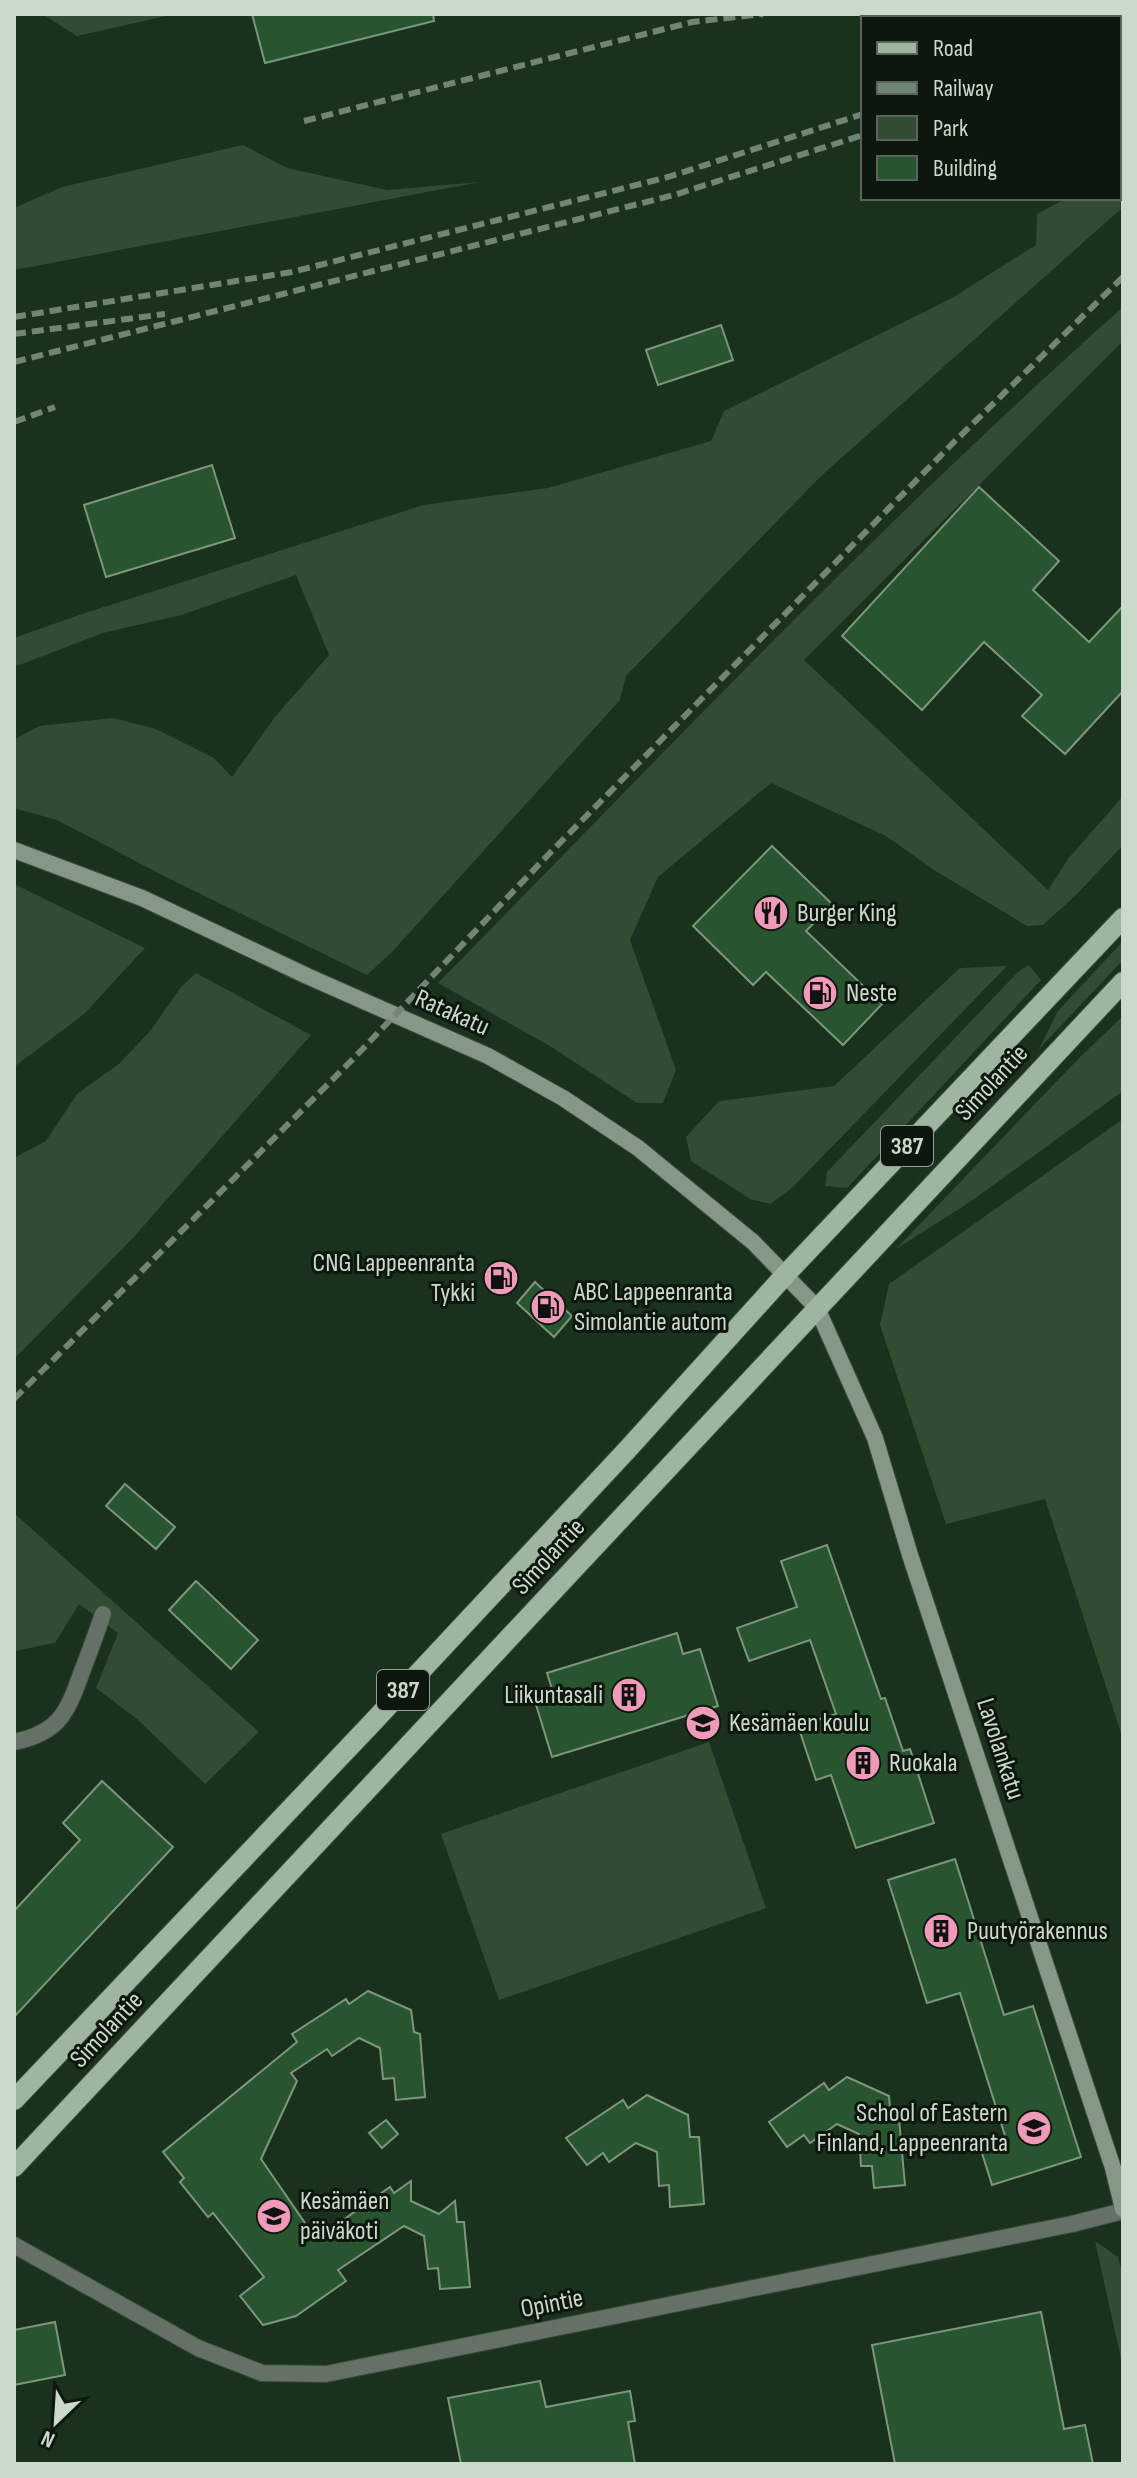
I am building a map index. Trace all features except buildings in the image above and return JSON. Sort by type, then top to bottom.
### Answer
[{"type":"main road","name":"Ratakatu","points":[[14,850],[142,898],[307,976],[488,1056],[563,1098],[638,1148],[753,1242],[817,1308]]},
{"type":"main road","name":"Simolantie","points":[[14,2100],[372,1723],[627,1450],[786,1274],[1123,918]]},
{"type":"main road","name":"Simolantie","points":[[14,2167],[1123,982]]},
{"type":"main road","name":"Lavolankatu","points":[[817,1308],[875,1438],[919,1581],[1113,2168],[1123,2210]]},
{"type":"street","points":[[14,1742],[42,1733],[64,1714],[72,1701],[103,1614]]},
{"type":"street","name":"Opintie","points":[[14,2245],[198,2348],[262,2373],[326,2374],[1072,2224],[1123,2210]]},
{"type":"green space","points":[[42,14],[175,14],[77,36]]},
{"type":"green space","points":[[243,145],[287,168],[387,190],[480,182],[14,270],[14,208],[62,187]]},
{"type":"green space","points":[[1121,170],[1123,207],[820,477],[626,676],[620,700],[392,952],[367,975],[57,820],[14,808],[14,740],[39,726],[113,718],[156,729],[214,758],[232,777],[275,717],[329,655],[296,575],[181,615],[103,633],[14,667],[14,638],[423,505],[548,488],[711,441],[724,411],[952,298],[1036,245],[1037,214],[1063,200],[1121,200]]},
{"type":"green space","points":[[1123,307],[1123,341],[804,660],[1048,890],[1068,859],[1123,796],[1123,845],[1076,895],[1043,925],[1027,926],[934,870],[886,836],[771,783],[658,877],[630,940],[676,1070],[663,1103],[637,1103],[550,1046],[438,983],[860,554]]},
{"type":"green space","points":[[14,884],[145,948],[84,1014],[14,1067]]},
{"type":"green space","points":[[1123,941],[1123,960],[1039,1049],[1058,1011]]},
{"type":"green space","points":[[1029,965],[1041,980],[847,1188],[825,1186],[827,1172],[1018,972]]},
{"type":"green space","points":[[1007,966],[792,1188],[770,1204],[750,1199],[691,1161],[686,1137],[719,1101],[834,1086],[960,968]]},
{"type":"green space","points":[[196,973],[311,1035],[133,1238],[14,1359],[14,1158],[46,1141],[77,1094],[120,1063],[151,1030],[181,987]]},
{"type":"green space","points":[[1123,1016],[1123,1091],[970,1202],[896,1249],[1080,1057]]},
{"type":"green space","points":[[1123,1119],[1123,1739],[1045,1499],[946,1524],[880,1325],[889,1284]]},
{"type":"green space","points":[[14,1513],[259,1732],[205,1784],[137,1719],[96,1688],[118,1633],[79,1604],[55,1643],[14,1651]]},
{"type":"green space","points":[[709,1742],[766,1908],[499,2000],[441,1834]]},
{"type":"green space","points":[[1095,2241],[1118,2257],[1123,2275],[1123,2368]]},
{"type":"railway","points":[[304,121],[692,22],[763,14]]},
{"type":"railway","points":[[1114,16],[1118,14]]},
{"type":"railway","points":[[14,317],[292,272],[668,177],[861,115]]},
{"type":"railway","points":[[14,362],[674,195],[861,136]]},
{"type":"railway","points":[[14,1399],[352,1060],[548,855],[954,442],[1123,277]]},
{"type":"railway","points":[[14,334],[165,314]]},
{"type":"railway","points":[[14,422],[55,407]]},
{"type":"place","name":"Burger King","points":[[771,913]]},
{"type":"place","name":"Neste","points":[[820,993]]},
{"type":"place","name":"CNG Lappeenranta Tykki","points":[[501,1278]]},
{"type":"place","name":"ABC Lappeenranta Simolantie autom","points":[[548,1307]]},
{"type":"place","name":"Liikuntasali","points":[[629,1695]]},
{"type":"place","name":"Kesämäen koulu","points":[[703,1723]]},
{"type":"place","name":"Ruokala","points":[[863,1763]]},
{"type":"place","name":"Puutyörakennus","points":[[941,1931]]},
{"type":"place","name":"School of Eastern Finland, Lappeenranta","points":[[1034,2128]]},
{"type":"place","name":"Kesämäen päiväkoti","points":[[274,2216]]}]
